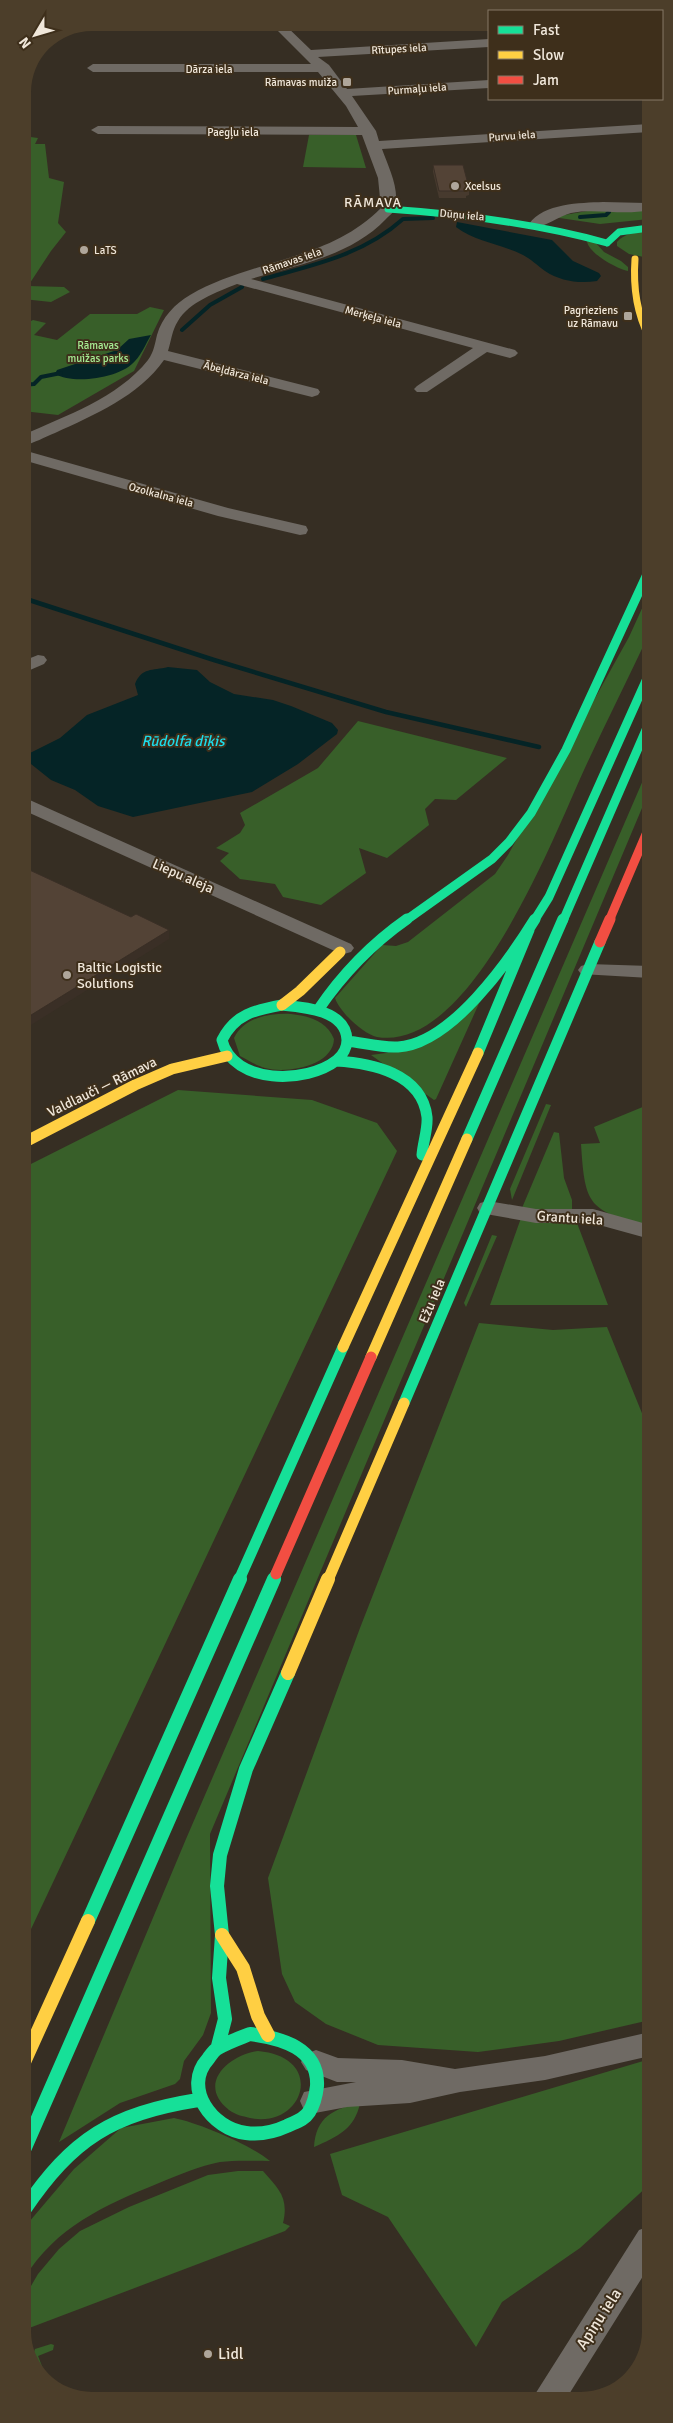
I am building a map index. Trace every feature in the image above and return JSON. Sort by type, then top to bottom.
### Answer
[{"type":"main road","name":"Dūņu iela","points":[[388,209],[477,216],[540,225],[619,232],[642,229]]},
{"type":"main road","name":"Dūņu iela","points":[[540,225],[607,243]]},
{"type":"main road","points":[[619,232],[607,243],[624,256],[642,260]]},
{"type":"main road","points":[[624,256],[635,307],[642,322]]},
{"type":"main road","points":[[318,1010],[337,979],[360,955],[380,939],[444,896],[496,856],[529,819],[559,765],[642,585]]},
{"type":"main road","points":[[348,1041],[379,1047],[406,1046],[439,1031],[478,995],[529,930],[549,897],[642,692]]},
{"type":"main road","points":[[31,2134],[642,741]]},
{"type":"main road","points":[[501,831],[539,798]]},
{"type":"main road","name":"Ežu iela","points":[[218,2046],[225,2019],[220,1978],[222,1935],[217,1886],[220,1855],[246,1768],[488,1208],[642,844]]},
{"type":"main road","points":[[381,923],[448,876]]},
{"type":"main road","points":[[31,2046],[418,1184],[467,1079],[529,930]]},
{"type":"main road","points":[[282,1005],[300,991],[348,946]]},
{"type":"main road","points":[[282,1005],[318,1010],[338,1022],[345,1031],[348,1041],[345,1052],[336,1061],[309,1074],[284,1077],[253,1072],[238,1066],[226,1056],[221,1046],[222,1035],[228,1025],[239,1016],[254,1010],[282,1005]]},
{"type":"main road","name":"Valdlauči — Rāmava","points":[[31,1140],[157,1075],[172,1069],[226,1056]]},
{"type":"main road","points":[[336,1061],[362,1062],[390,1071],[405,1078],[416,1089],[426,1110],[427,1122],[418,1184]]},
{"type":"main road","points":[[222,1935],[243,1968],[258,2016],[268,2035]]},
{"type":"main road","points":[[250,2034],[268,2035],[293,2043],[316,2062],[319,2080],[315,2101],[304,2116],[289,2125],[251,2133],[231,2129],[215,2121],[203,2110],[198,2100],[197,2074],[205,2059],[218,2046],[232,2038],[250,2034]]},
{"type":"main road","points":[[31,2201],[66,2155],[98,2132],[135,2112],[175,2102],[198,2100]]},
{"type":"street","points":[[285,31],[324,68],[344,93],[369,132],[376,145],[388,183],[388,209]]},
{"type":"street","name":"Rītupes iela","points":[[309,54],[488,43]]},
{"type":"street","name":"Dārza iela","points":[[94,68],[324,68]]},
{"type":"street","name":"Purmaļu iela","points":[[344,93],[488,84]]},
{"type":"street","name":"Purvu iela","points":[[376,145],[642,128]]},
{"type":"street","name":"Paegļu iela","points":[[98,130],[369,132]]},
{"type":"street","points":[[540,225],[548,215],[566,210],[642,207]]},
{"type":"street","name":"Rāmavas iela","points":[[31,437],[64,422],[119,392],[142,376],[160,354],[168,325],[181,309],[201,294],[346,243],[368,230],[388,209]]},
{"type":"street","name":"Merķeļa iela","points":[[237,280],[510,353]]},
{"type":"street","points":[[422,389],[484,347]]},
{"type":"street","name":"Ābeļdārza iela","points":[[160,354],[312,392]]},
{"type":"street","name":"Ozolkalna iela","points":[[31,457],[206,507],[300,530]]},
{"type":"street","name":"Liepu aleja","points":[[31,807],[348,946]]},
{"type":"street","points":[[588,970],[642,972]]},
{"type":"street","name":"Grantu iela","points":[[488,1208],[536,1216],[593,1216],[642,1230]]},
{"type":"street","points":[[315,2101],[348,2095],[410,2091],[460,2080],[545,2068],[642,2046]]},
{"type":"street","points":[[316,2062],[337,2070],[402,2072],[460,2080]]},
{"type":"street","name":"Apiņu iela","points":[[552,2392],[642,2252]]},
{"type":"green space","points":[[309,135],[356,135],[366,168],[303,167]]},
{"type":"green space","points":[[31,137],[38,138],[35,144],[45,144],[49,178],[64,182],[58,223],[66,232],[31,281]]},
{"type":"green space","points":[[642,210],[642,220],[600,224],[553,217],[587,211]]},
{"type":"green space","points":[[642,232],[642,257],[629,254],[617,246],[617,242],[620,239],[631,233]]},
{"type":"green space","points":[[587,241],[595,242],[604,252],[621,261],[628,267],[628,271],[610,264],[592,250]]},
{"type":"green space","points":[[31,286],[64,287],[70,292],[51,302],[31,300]]},
{"type":"green space","name":"Rāmavas muižas parks","points":[[150,307],[164,310],[134,371],[58,415],[31,412],[31,321],[46,323],[34,335],[57,340],[90,314],[137,314]]},
{"type":"green space","points":[[642,608],[642,649],[530,889],[504,935],[476,977],[445,1012],[412,1033],[377,1037],[359,1027],[341,1009],[335,998],[382,945],[396,946],[408,942],[495,874],[508,855],[629,637]]},
{"type":"green space","points":[[358,721],[507,758],[456,800],[435,799],[425,809],[429,825],[387,858],[359,848],[366,873],[321,905],[283,897],[275,884],[240,879],[220,861],[229,853],[216,848],[240,833],[245,825],[240,813],[318,768]]},
{"type":"green space","points":[[642,783],[642,808],[210,1834],[211,2013],[203,2035],[184,2061],[180,2079],[175,2084],[120,2103],[59,2142],[186,1839]]},
{"type":"green space","points":[[481,999],[436,1099],[434,1100],[371,1055],[401,1051]]},
{"type":"green space","points":[[291,1014],[317,1020],[327,1028],[334,1039],[332,1048],[326,1056],[318,1062],[296,1069],[274,1070],[262,1067],[240,1056],[234,1038],[244,1025],[266,1016]]},
{"type":"green space","points":[[178,1090],[312,1100],[377,1123],[397,1151],[31,1929],[31,1164]]},
{"type":"green space","points":[[546,1104],[551,1105],[512,1200],[510,1189]]},
{"type":"green space","points":[[642,1107],[642,1226],[602,1210],[594,1203],[589,1194],[585,1181],[581,1144],[600,1143],[594,1127]]},
{"type":"green space","points":[[554,1132],[559,1133],[564,1178],[572,1200],[572,1214],[522,1208]]},
{"type":"green space","points":[[521,1218],[577,1223],[608,1305],[490,1305]]},
{"type":"green space","points":[[492,1235],[497,1236],[466,1307],[464,1303]]},
{"type":"green space","points":[[479,1323],[553,1330],[607,1327],[642,1413],[642,2022],[559,2041],[478,2052],[378,2045],[326,2024],[295,2002],[282,1974],[268,1878],[360,1628]]},
{"type":"green space","points":[[258,2051],[280,2056],[293,2066],[300,2078],[300,2091],[294,2103],[284,2113],[269,2119],[250,2118],[234,2113],[220,2100],[216,2090],[216,2081],[220,2072],[227,2065],[237,2058]]},
{"type":"green space","points":[[642,2061],[642,2191],[580,2248],[502,2302],[476,2347],[388,2217],[342,2195],[330,2154]]},
{"type":"green space","points":[[360,2103],[354,2119],[344,2131],[314,2147],[315,2137],[322,2121],[342,2108]]},
{"type":"green space","points":[[174,2118],[224,2135],[270,2161],[220,2162],[197,2168],[139,2191],[101,2209],[66,2232],[51,2245],[31,2268],[31,2220],[74,2169],[121,2128]]},
{"type":"green space","points":[[238,2171],[263,2171],[274,2183],[284,2200],[285,2214],[283,2223],[290,2226],[285,2231],[31,2327],[31,2286],[38,2274],[59,2249],[80,2231],[129,2207],[208,2175]]},
{"type":"green space","points":[[51,2344],[54,2345],[53,2350],[38,2356],[41,2364],[35,2349]]},
{"type":"water","points":[[457,222],[552,240],[573,261],[599,273],[601,276],[597,281],[583,282],[557,277],[523,255],[480,240],[464,232],[456,227]]},
{"type":"water","points":[[151,335],[137,358],[128,367],[119,372],[85,379],[74,379],[55,374],[57,370],[117,350],[129,339]]},
{"type":"water","name":"Rūdolfa dīķis","points":[[168,667],[197,670],[210,682],[234,694],[273,700],[332,723],[338,730],[337,734],[298,764],[252,792],[133,817],[98,806],[75,790],[51,780],[31,764],[31,752],[60,738],[87,715],[138,695],[135,684],[144,672]]},
{"type":"building","name":"Xcelsus","points":[[433,165],[463,165],[469,188],[466,188],[466,191],[439,191]]},
{"type":"building","name":"Baltic Logistic Solutions","points":[[31,871],[131,917],[136,914],[169,930],[31,1015]]},
{"type":"waterway","points":[[580,217],[606,215],[609,212]]},
{"type":"waterway","points":[[263,279],[319,263],[354,250],[371,242],[403,219],[433,218]]},
{"type":"waterway","points":[[182,330],[210,305],[242,287]]},
{"type":"waterway","points":[[31,384],[34,384],[41,377],[61,373]]},
{"type":"waterway","points":[[31,601],[214,660],[386,712],[539,747]]},
{"type":"traffic: fast","points":[[388,209],[443,213],[526,224],[580,235],[607,243]]},
{"type":"traffic: fast","points":[[607,243],[619,232],[642,229]]},
{"type":"traffic: fast","points":[[318,1010],[331,990],[357,959],[394,928],[454,888],[492,859],[521,828],[541,798],[558,767],[642,585]]},
{"type":"traffic: fast","points":[[348,1041],[398,1047],[426,1039],[447,1025],[488,985],[523,938],[549,897],[642,690]]},
{"type":"traffic: fast","points":[[467,1139],[642,739]]},
{"type":"traffic: fast","points":[[478,1053],[529,930]]},
{"type":"traffic: fast","points":[[404,1403],[600,942]]},
{"type":"traffic: fast","points":[[282,1005],[323,1012],[340,1023],[346,1030],[347,1040],[345,1050],[339,1058],[323,1068],[309,1073],[278,1076],[248,1070],[236,1063],[226,1052],[222,1040],[232,1023],[254,1011],[282,1005]]},
{"type":"traffic: fast","points":[[336,1061],[378,1067],[403,1079],[413,1088],[421,1099],[427,1118],[422,1155]]},
{"type":"traffic: fast","points":[[88,1921],[343,1347]]},
{"type":"traffic: fast","points":[[31,2134],[276,1574]]},
{"type":"traffic: fast","points":[[218,2046],[225,2019],[219,1978],[222,1935],[217,1886],[220,1855],[246,1769],[288,1673]]},
{"type":"traffic: fast","points":[[250,2034],[276,2039],[299,2048],[308,2056],[314,2066],[317,2078],[315,2097],[307,2114],[302,2119],[273,2132],[245,2133],[222,2124],[205,2108],[197,2088],[200,2067],[217,2048],[250,2034]]},
{"type":"traffic: fast","points":[[31,2200],[59,2164],[97,2132],[118,2121],[142,2112],[198,2100]]},
{"type":"traffic: slow","points":[[635,259],[634,280],[637,309],[642,322]]},
{"type":"traffic: slow","points":[[282,1005],[300,991],[340,952]]},
{"type":"traffic: slow","points":[[343,1347],[478,1053]]},
{"type":"traffic: slow","points":[[31,1139],[135,1085],[172,1069],[227,1056]]},
{"type":"traffic: slow","points":[[371,1357],[467,1139]]},
{"type":"traffic: slow","points":[[288,1673],[404,1403]]},
{"type":"traffic: slow","points":[[31,2047],[88,1921]]},
{"type":"traffic: slow","points":[[222,1935],[243,1968],[258,2016],[268,2035]]},
{"type":"traffic: jam","points":[[600,942],[642,844]]},
{"type":"traffic: jam","points":[[276,1574],[371,1357]]},
{"type":"place","name":"Rāmavas muiža","points":[[347,82]]},
{"type":"place","name":"Xcelsus","points":[[455,186]]},
{"type":"place","name":"LaTS","points":[[84,250]]},
{"type":"place","name":"Pagrieziens uz Rāmavu","points":[[628,316]]},
{"type":"place","name":"Baltic Logistic Solutions","points":[[67,975]]},
{"type":"place","name":"Lidl","points":[[208,2354]]},
{"type":"district","name":"RĀMAVA","points":[[373,202]]}]
